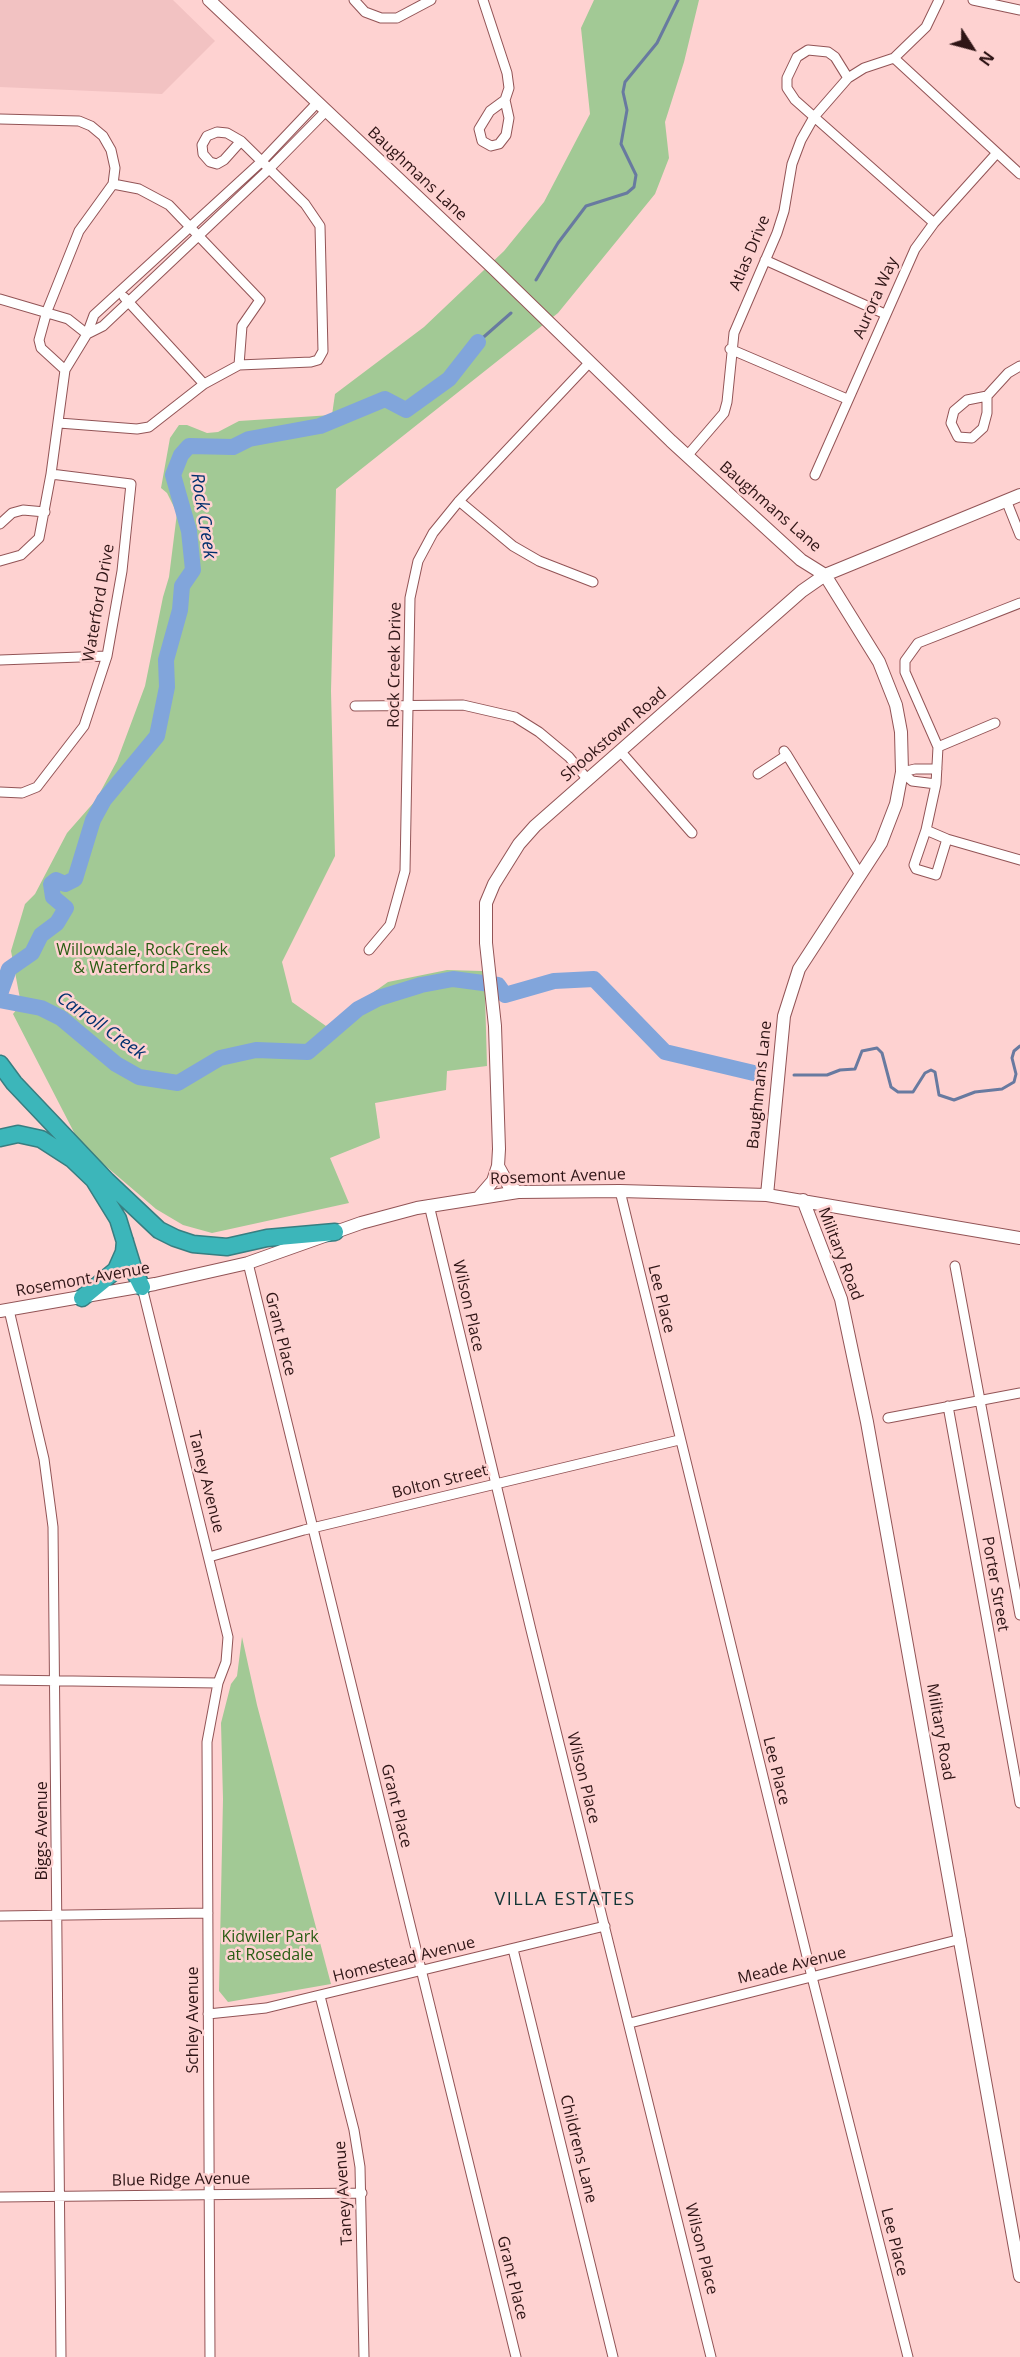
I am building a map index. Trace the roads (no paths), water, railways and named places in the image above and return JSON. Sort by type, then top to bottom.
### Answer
[{"type":"highway","points":[[0,1064],[14,1083],[107,1181],[159,1230],[193,1244],[227,1247],[267,1238],[335,1232]]},
{"type":"highway","points":[[0,1137],[18,1134],[32,1135],[72,1159],[94,1180],[118,1219],[126,1237],[134,1271],[142,1287]]},
{"type":"highway","points":[[107,1181],[122,1204],[136,1236],[142,1265],[142,1287]]},
{"type":"highway","points":[[82,1298],[116,1270],[124,1252],[126,1237]]},
{"type":"main road","name":"Baughmans Lane","points":[[209,0],[493,268],[687,456],[801,560],[825,575],[879,662],[892,694],[901,732],[902,772],[896,804],[881,843],[858,871],[799,969],[784,1016],[767,1195]]},
{"type":"main road","name":"Shookstown Road","points":[[480,1196],[491,1186],[498,1166],[495,1026],[484,920],[486,903],[494,884],[519,844],[535,826],[802,591],[825,575],[1020,495]]},
{"type":"main road","points":[[498,1166],[509,1186],[518,1192]]},
{"type":"main road","name":"Rosemont Avenue","points":[[4,1310],[142,1287],[248,1263],[335,1232],[429,1205],[518,1192],[620,1191],[767,1195],[1020,1238]]},
{"type":"main road","name":"Military Road","points":[[803,1200],[832,1274],[845,1315],[867,1422],[1020,2276]]},
{"type":"street","points":[[354,0],[365,12],[389,18],[412,12],[431,0]]},
{"type":"street","points":[[483,0],[507,73],[509,88],[505,100],[508,118],[506,135],[499,144],[491,146],[482,141],[479,129],[490,111],[505,100]]},
{"type":"street","points":[[939,0],[926,27],[894,58],[1020,174]]},
{"type":"street","points":[[973,0],[988,1],[1020,10]]},
{"type":"street","points":[[848,78],[835,57],[828,52],[808,50],[797,57],[786,78],[787,88],[795,100],[934,223]]},
{"type":"street","name":"Atlas Drive","points":[[687,456],[724,413],[727,402],[730,349],[740,316],[784,211],[792,164],[814,117],[848,78],[878,62],[894,58]]},
{"type":"street","points":[[0,561],[21,555],[32,548],[39,538],[59,423],[65,369],[87,334],[94,315],[321,107]]},
{"type":"street","points":[[87,334],[103,326],[268,170],[321,107]]},
{"type":"street","points":[[0,119],[79,121],[91,126],[103,136],[111,150],[115,168],[113,184],[79,231],[47,311],[39,340],[41,348],[65,369]]},
{"type":"street","points":[[59,423],[137,429],[149,427],[204,384],[239,365],[318,360],[323,351],[320,226],[305,204],[241,141]]},
{"type":"street","name":"Aurora Way","points":[[815,475],[915,249],[934,223],[996,154]]},
{"type":"street","points":[[113,184],[156,196],[191,227],[260,300],[242,326],[239,365]]},
{"type":"street","points":[[765,260],[885,314]]},
{"type":"street","points":[[118,292],[204,384]]},
{"type":"street","points":[[0,299],[68,319],[87,334]]},
{"type":"street","points":[[730,349],[847,399]]},
{"type":"street","name":"Rock Creek Drive","points":[[369,950],[390,925],[405,870],[410,705],[410,598],[418,561],[433,533],[459,501],[589,363]]},
{"type":"street","points":[[987,396],[987,413],[983,428],[972,438],[958,437],[951,423],[954,411],[967,400],[987,396],[1008,373],[1020,366]]},
{"type":"street","name":"Waterford Drive","points":[[0,792],[22,793],[37,787],[84,726],[107,656],[122,572],[131,484],[51,474]]},
{"type":"street","points":[[1006,500],[1020,535]]},
{"type":"street","points":[[459,501],[513,546],[539,561],[593,582]]},
{"type":"street","points":[[0,524],[12,513],[22,510],[45,512]]},
{"type":"street","points":[[948,839],[936,875],[916,869],[914,865],[926,830],[936,784],[938,747],[905,672],[905,661],[909,652],[918,644],[1020,603]]},
{"type":"street","points":[[0,660],[107,656]]},
{"type":"street","points":[[355,706],[463,705],[514,717],[539,732],[569,757],[588,780]]},
{"type":"street","points":[[938,747],[995,723]]},
{"type":"street","points":[[621,752],[692,833]]},
{"type":"street","points":[[758,774],[785,753],[858,871]]},
{"type":"street","points":[[902,772],[915,769],[937,769]]},
{"type":"street","points":[[902,772],[912,781],[936,784]]},
{"type":"street","points":[[926,830],[948,839],[1020,860]]},
{"type":"street","name":"Lee Place","points":[[620,1191],[679,1440],[908,2357]]},
{"type":"street","name":"Wilson Place","points":[[429,1205],[711,2357]]},
{"type":"street","name":"Grant Place","points":[[248,1263],[516,2357]]},
{"type":"street","points":[[955,1266],[982,1400],[1020,1615]]},
{"type":"street","name":"Taney Avenue","points":[[142,1287],[228,1637],[226,1662],[218,1683]]},
{"type":"street","name":"Biggs Avenue","points":[[4,1310],[35,1416],[49,1488],[53,1527],[61,2357]]},
{"type":"street","points":[[888,1418],[1020,1393]]},
{"type":"street","name":"Porter Street","points":[[948,1406],[1020,1803]]},
{"type":"street","name":"Bolton Street","points":[[209,1557],[312,1528],[679,1440]]},
{"type":"street","points":[[0,1680],[218,1683]]},
{"type":"street","name":"Schley Avenue","points":[[210,2357],[207,1742],[218,1683]]},
{"type":"street","points":[[0,1916],[208,1913]]},
{"type":"street","name":"Homestead Avenue","points":[[208,2014],[266,2008],[605,1926]]},
{"type":"street","name":"Meade Avenue","points":[[630,2023],[961,1939]]},
{"type":"street","name":"Childrens Lane","points":[[513,1949],[613,2357]]},
{"type":"street","name":"Taney Avenue","points":[[320,1996],[354,2130],[362,2193],[364,2357]]},
{"type":"street","name":"Blue Ridge Avenue","points":[[0,2197],[362,2193]]},
{"type":"waterway","name":"Rock Creek","points":[[536,280],[558,243],[586,206],[627,193],[634,187],[636,175],[621,144],[627,110],[623,92],[625,82],[657,43],[678,0]]},
{"type":"waterway","name":"Rock Creek","points":[[478,342],[511,313]]},
{"type":"waterway","name":"Rock Creek","points":[[0,994],[9,969],[32,953],[41,935],[57,923],[66,908],[53,897],[51,884],[56,880],[65,884],[75,879],[93,820],[104,800],[157,736],[167,687],[166,660],[180,610],[182,586],[193,570],[189,531],[173,475],[181,455],[189,446],[233,447],[249,439],[320,426],[385,399],[406,410],[449,379],[478,342]]},
{"type":"waterway","name":"Carroll Creek","points":[[0,1000],[41,1008],[61,1018],[116,1064],[139,1077],[178,1083],[220,1058],[256,1050],[308,1052],[358,1009],[379,998],[421,985],[453,979],[498,985],[505,995],[554,981],[594,979],[665,1052],[758,1074]]},
{"type":"waterway","name":"Carroll Creek","points":[[794,1075],[827,1075],[840,1070],[855,1069],[862,1051],[877,1048],[882,1053],[891,1087],[898,1092],[913,1092],[925,1073],[931,1070],[935,1072],[939,1095],[954,1100],[975,1092],[1002,1089],[1014,1082],[1016,1074],[1012,1058],[1014,1051],[1020,1046]]},
{"type":"district","name":"VILLA ESTATES","points":[[565,1900]]},
{"type":"park label","name":"Willowdale, Rock Creek & Waterford Parks","points":[[142,959]]},
{"type":"park label","name":"Kidwiler Park at Rosedale","points":[[270,1946]]}]
